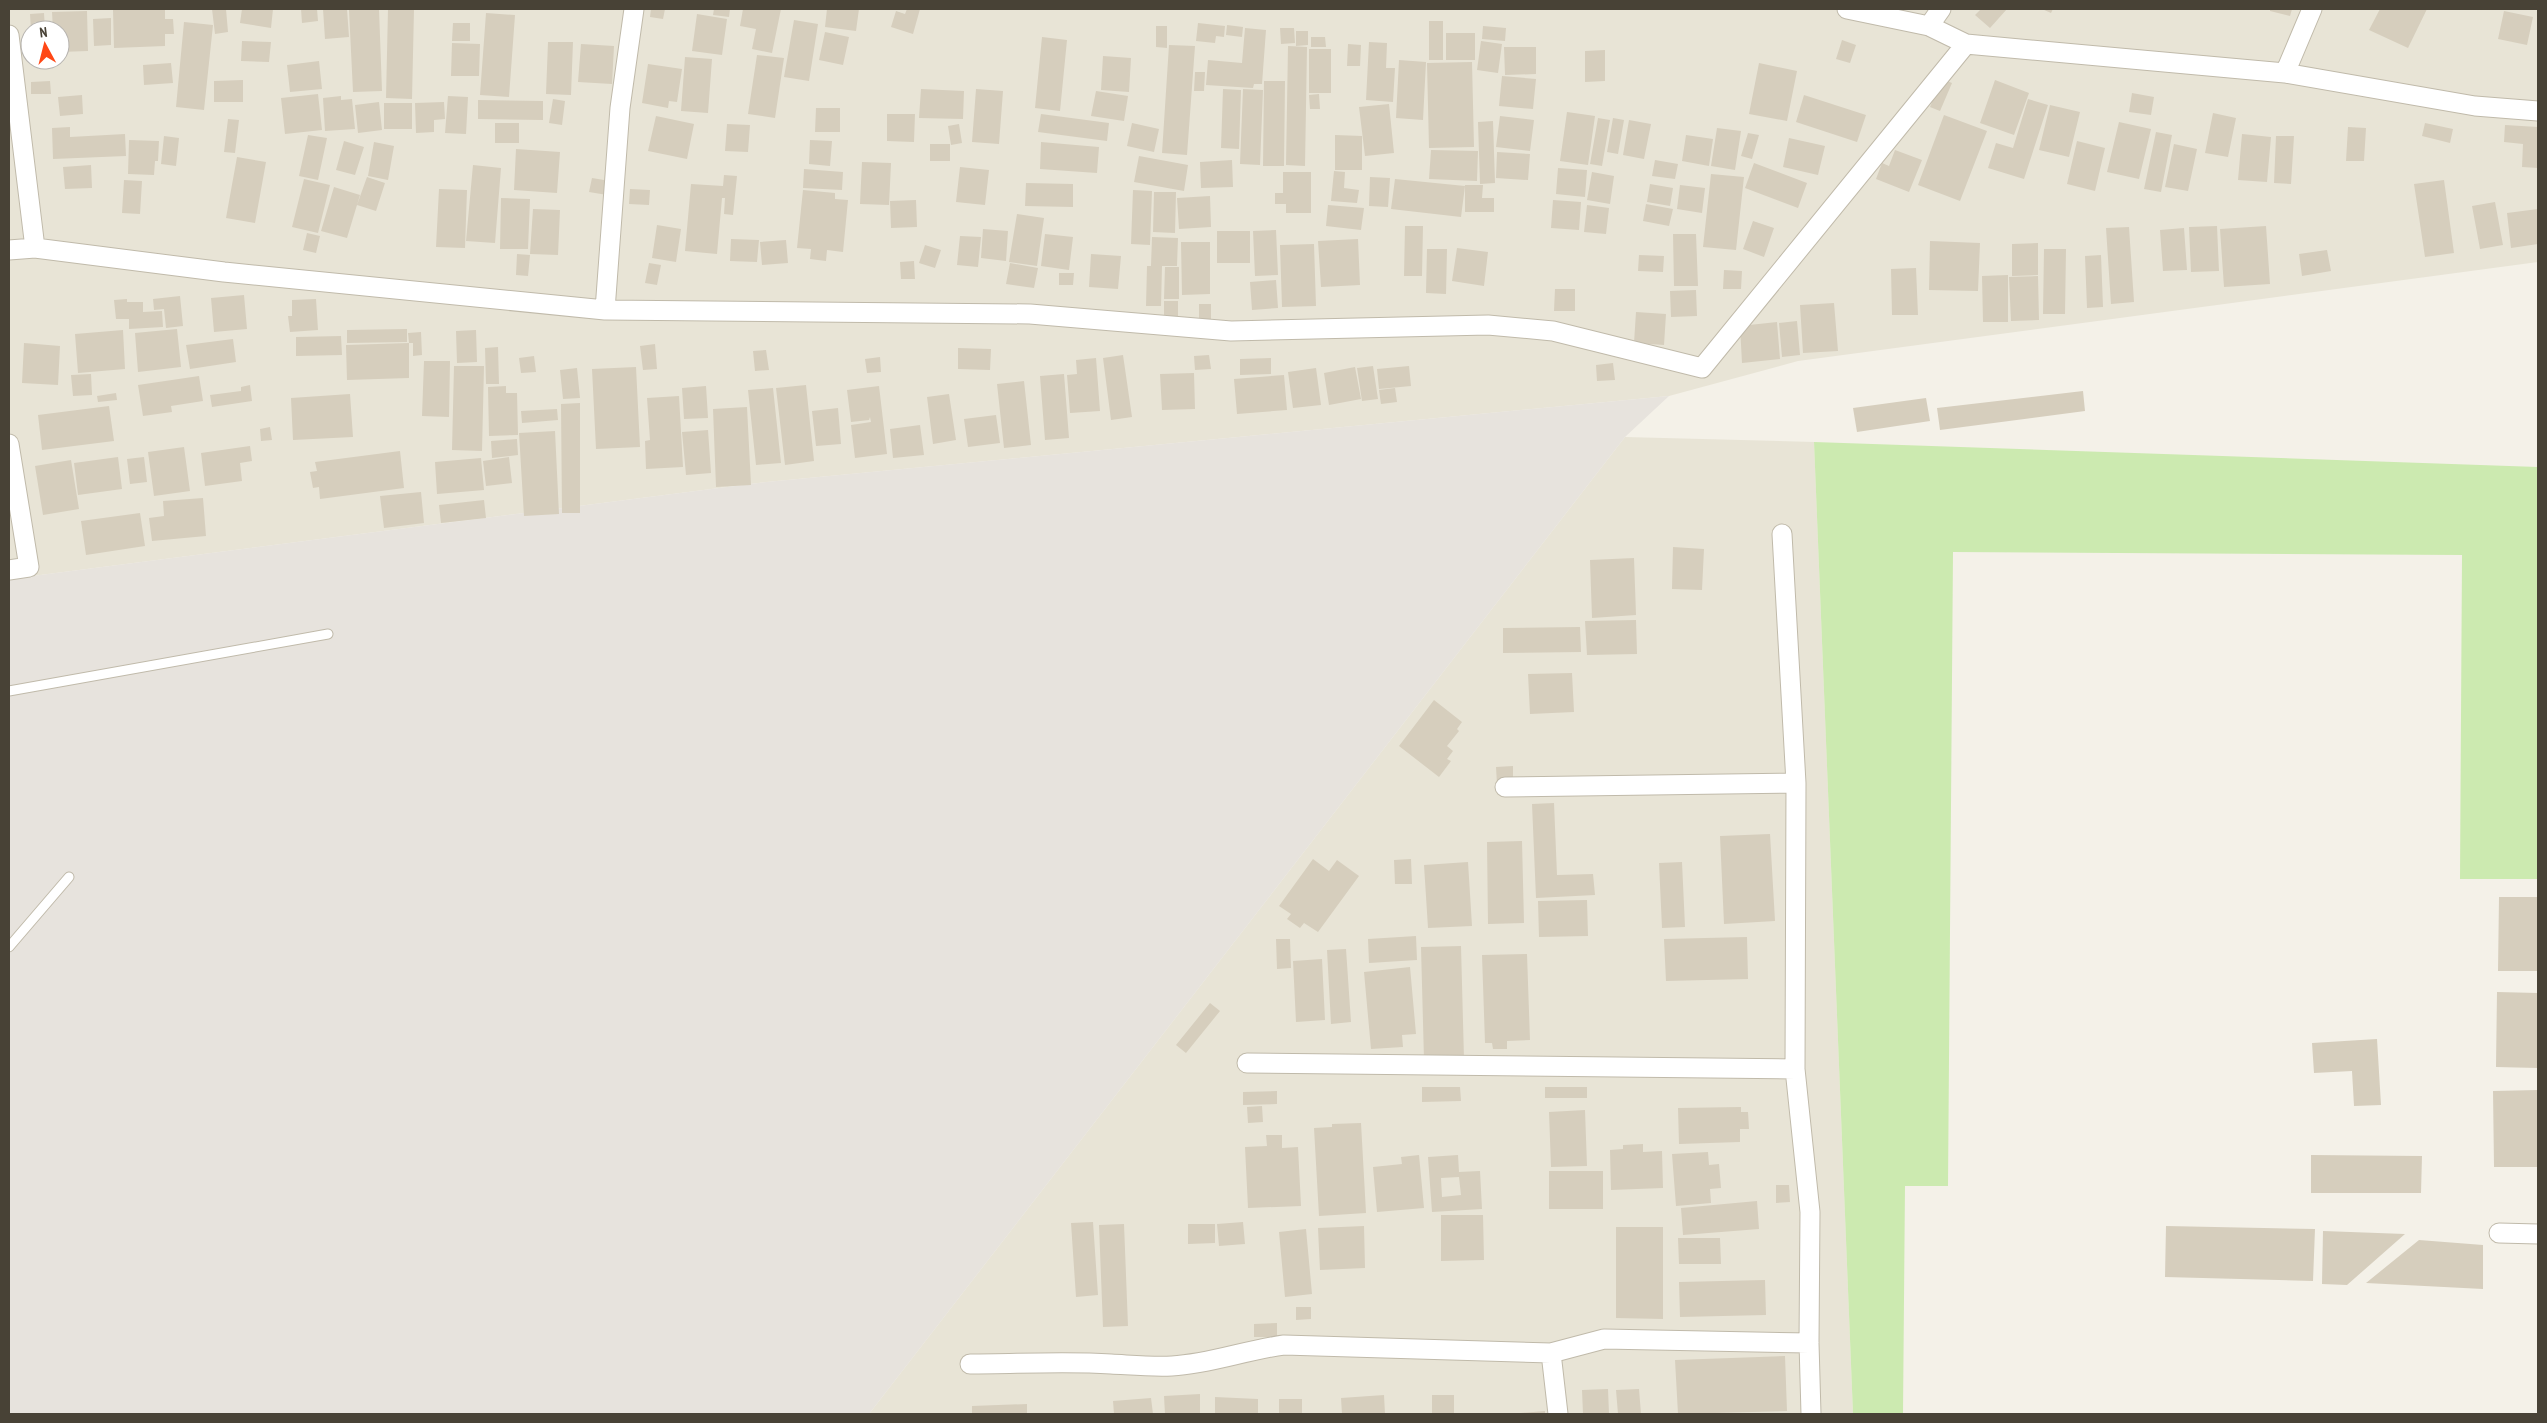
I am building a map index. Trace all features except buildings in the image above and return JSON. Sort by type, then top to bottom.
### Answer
[{"type":"street","points":[[605,310],[620,108],[634,9]]},
{"type":"street","points":[[1847,9],[1929,26],[1966,44],[2285,73],[2475,106],[2538,111]]},
{"type":"street","points":[[1929,26],[1941,9]]},
{"type":"street","points":[[2285,73],[2312,9]]},
{"type":"street","points":[[9,35],[34,248]]},
{"type":"street","points":[[9,250],[34,248],[224,272],[605,310],[1030,314],[1231,331],[1488,325],[1553,331],[1702,368],[1966,44]]},
{"type":"street","points":[[9,444],[29,567],[9,570]]},
{"type":"street","points":[[1782,534],[1796,783],[1795,1069],[1809,1183],[1811,1414]]},
{"type":"street","points":[[1505,788],[1796,783]]},
{"type":"street","points":[[1247,1064],[1795,1069]]},
{"type":"street","points":[[2499,1234],[2538,1234]]},
{"type":"street","points":[[970,1364],[1173,1366],[1223,1359],[1254,1349],[1284,1345],[1551,1353],[1604,1338],[1809,1342]]},
{"type":"street","points":[[1551,1353],[1558,1414]]},
{"type":"lane","points":[[9,691],[328,634]]},
{"type":"lane","points":[[9,947],[69,877]]},
{"type":"shaded area","points":[[9,9],[2538,9],[2538,262],[1798,361],[1669,396],[766,482],[9,579]]},
{"type":"shaded area","points":[[1669,396],[1625,437],[869,1414],[9,1414],[9,579],[766,482]]},
{"type":"shaded area","points":[[1625,437],[1814,442],[1853,1414],[869,1414]]},
{"type":"green space","points":[[1814,442],[2538,467],[2538,879],[2460,879],[2462,555],[1953,552],[1948,1186],[1905,1186],[1903,1414],[1853,1414]]}]
